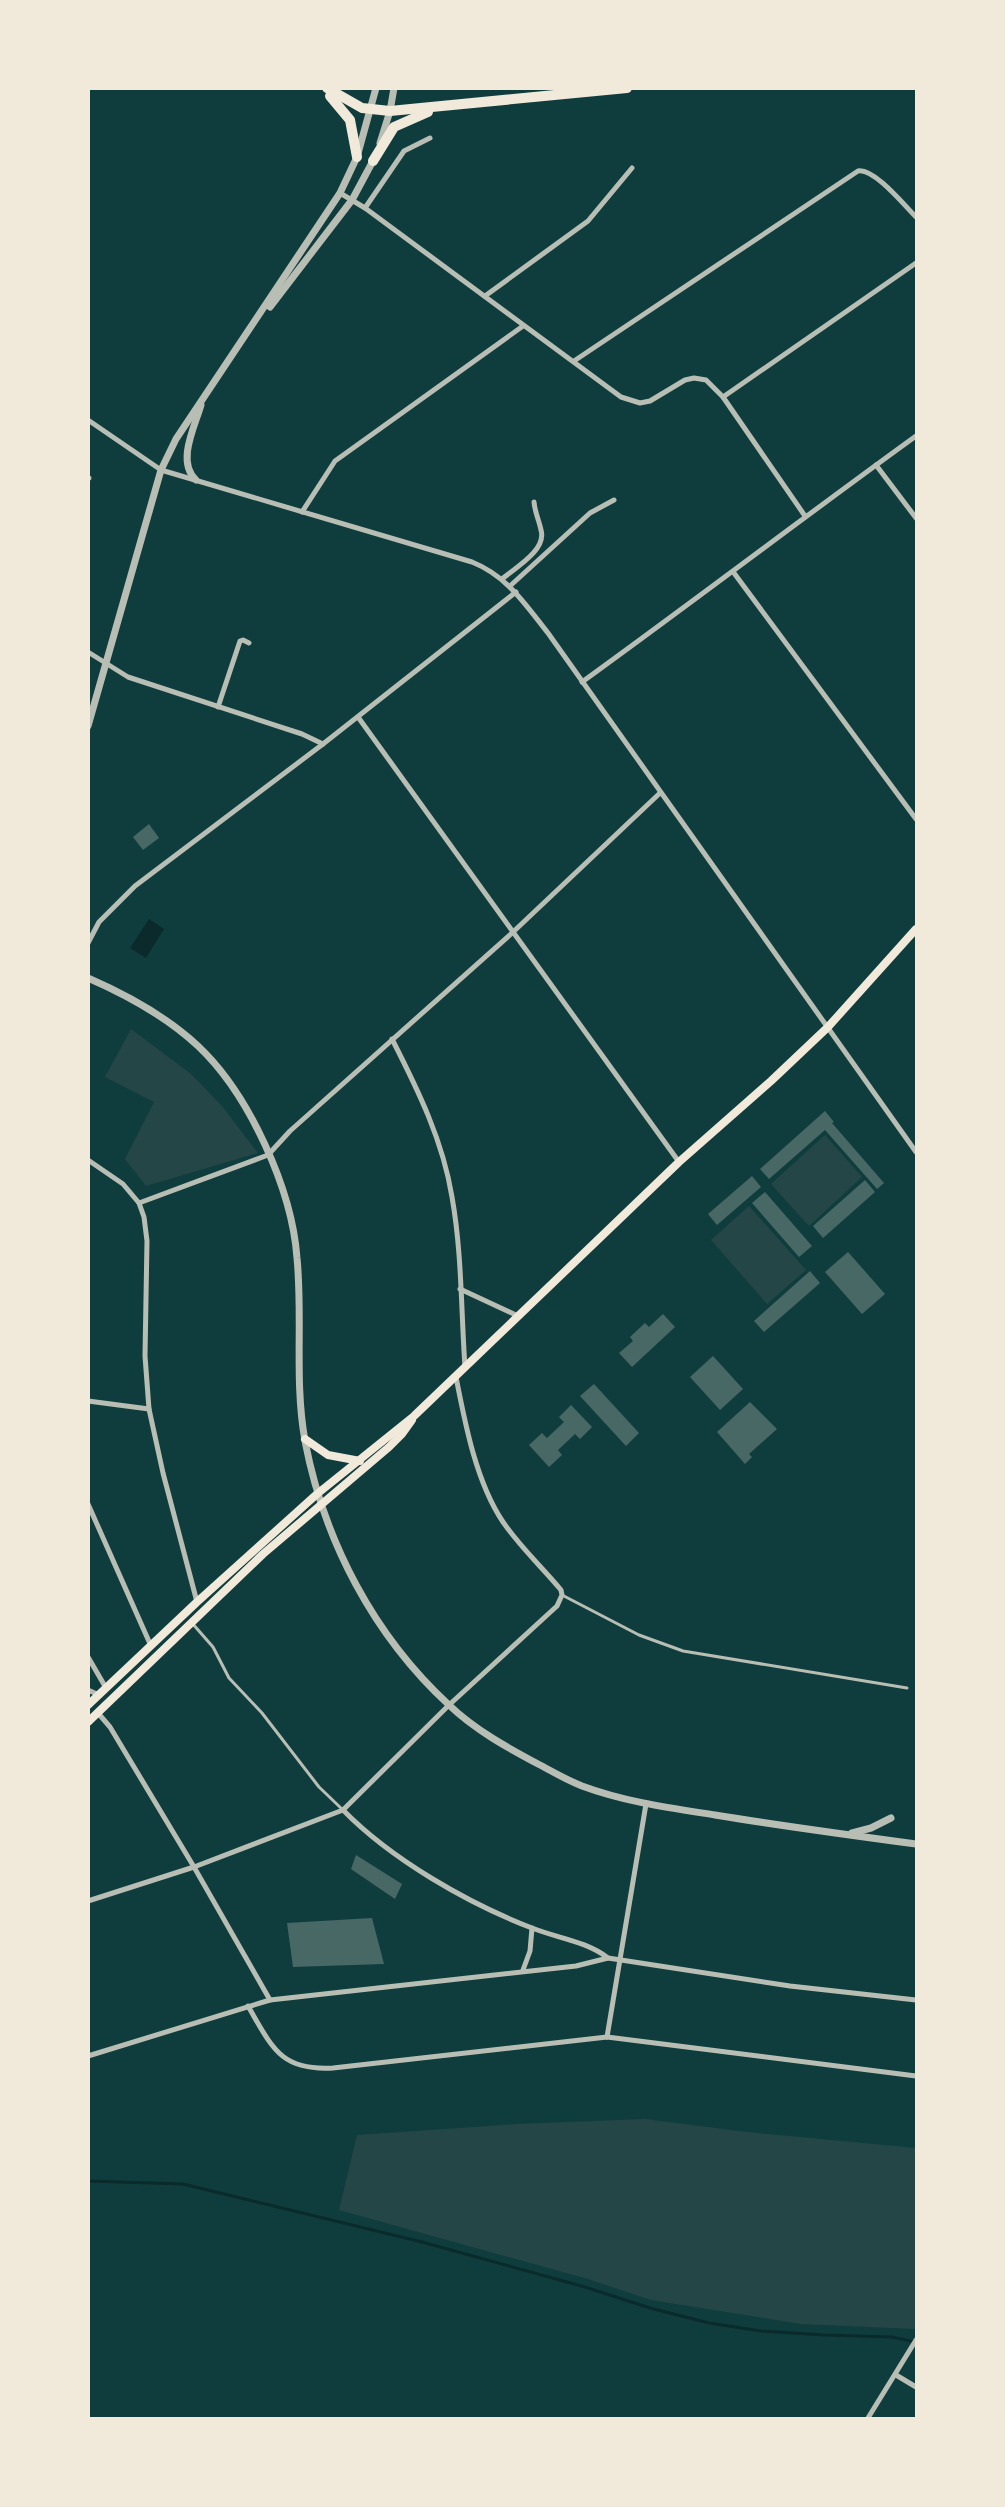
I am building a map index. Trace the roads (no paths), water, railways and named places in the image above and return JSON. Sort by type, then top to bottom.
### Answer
[{"type":"highway","points":[[321,88],[339,105],[350,120],[357,157]]},
{"type":"highway","points":[[327,88],[354,105],[371,110],[390,111],[627,88]]},
{"type":"highway","points":[[373,161],[391,130],[398,123],[446,107]]},
{"type":"main road","points":[[88,1705],[197,1602],[317,1494],[414,1416],[679,1162],[828,1028],[916,929]]},
{"type":"main road","points":[[88,1722],[263,1554],[389,1447],[402,1434],[414,1416]]},
{"type":"main road","points":[[305,1439],[328,1455],[360,1461]]},
{"type":"street","points":[[88,726],[161,470],[176,439],[340,193],[357,157],[376,88]]},
{"type":"street","points":[[234,354],[352,200],[373,161],[390,111],[394,88]]},
{"type":"street","points":[[365,208],[404,151],[430,138]]},
{"type":"street","points":[[485,296],[588,221],[632,168]]},
{"type":"street","points":[[573,361],[850,175],[864,170],[873,175],[916,217]]},
{"type":"street","points":[[340,193],[365,208],[621,397],[632,402],[650,401],[685,380],[694,378],[706,380],[723,397],[805,516]]},
{"type":"street","points":[[294,265],[299,266],[308,259]]},
{"type":"street","points":[[723,397],[916,263]]},
{"type":"street","points":[[302,512],[335,461],[522,326]]},
{"type":"street","points":[[196,480],[186,464],[204,397]]},
{"type":"street","points":[[88,420],[161,470],[472,562],[490,569],[510,586],[582,682],[916,1152]]},
{"type":"street","points":[[582,682],[734,573],[805,516],[916,436]]},
{"type":"street","points":[[876,465],[916,518]]},
{"type":"street","points":[[510,586],[590,513],[614,500]]},
{"type":"street","points":[[502,579],[539,547],[542,531],[535,515],[534,502]]},
{"type":"street","points":[[734,573],[916,819]]},
{"type":"street","points":[[88,943],[99,922],[135,886],[358,717],[516,592]]},
{"type":"street","points":[[218,707],[240,641],[249,643]]},
{"type":"street","points":[[88,652],[128,677],[302,734],[323,744]]},
{"type":"street","points":[[358,717],[679,1162]]},
{"type":"street","points":[[139,1203],[268,1155],[290,1131],[512,933],[660,793]]},
{"type":"street","points":[[88,978],[156,1014],[201,1048],[235,1093],[254,1124],[285,1199],[296,1240],[299,1289],[298,1371],[305,1439],[317,1494],[343,1561],[358,1590],[395,1643],[449,1705],[483,1731],[558,1775],[594,1790],[646,1804],[916,1844]]},
{"type":"street","points":[[392,1039],[419,1093],[445,1163],[453,1198],[465,1367]]},
{"type":"street","points":[[88,1160],[123,1184],[139,1203],[144,1217],[147,1241],[145,1356],[149,1409],[163,1473],[197,1602]]},
{"type":"street","points":[[460,1289],[518,1316]]},
{"type":"street","points":[[88,1901],[194,1867],[343,1810],[449,1705],[557,1606],[562,1595],[552,1579],[521,1546],[491,1501],[465,1421],[456,1376]]},
{"type":"street","points":[[88,1401],[149,1409]]},
{"type":"street","points":[[88,1504],[151,1646]]},
{"type":"street","points":[[88,1657],[106,1688]]},
{"type":"street","points":[[88,1690],[99,1695]]},
{"type":"street","points":[[98,1713],[110,1727],[194,1867],[270,2000]]},
{"type":"street","points":[[607,2037],[646,1804]]},
{"type":"street","points":[[343,1810],[383,1847],[462,1895],[532,1928],[587,1946],[608,1958]]},
{"type":"street","points":[[844,1834],[865,1830],[891,1818]]},
{"type":"street","points":[[523,1970],[530,1951],[532,1928]]},
{"type":"street","points":[[88,2056],[270,2000],[523,1970],[576,1966],[608,1958],[620,1958],[790,1986],[916,2000]]},
{"type":"street","points":[[248,2006],[268,2041],[289,2061],[305,2068],[333,2068],[607,2037],[916,2076]]},
{"type":"street","points":[[868,2418],[916,2340]]},
{"type":"street","points":[[896,2375],[916,2387]]},
{"type":"lane","points":[[562,1595],[639,1635],[683,1651],[907,1688]]},
{"type":"lane","points":[[192,1623],[213,1647],[230,1678],[262,1713],[319,1787],[343,1810]]},
{"type":"waterway","points":[[88,2181],[183,2184],[422,2242],[709,2323],[761,2331],[892,2337],[915,2342]]}]
